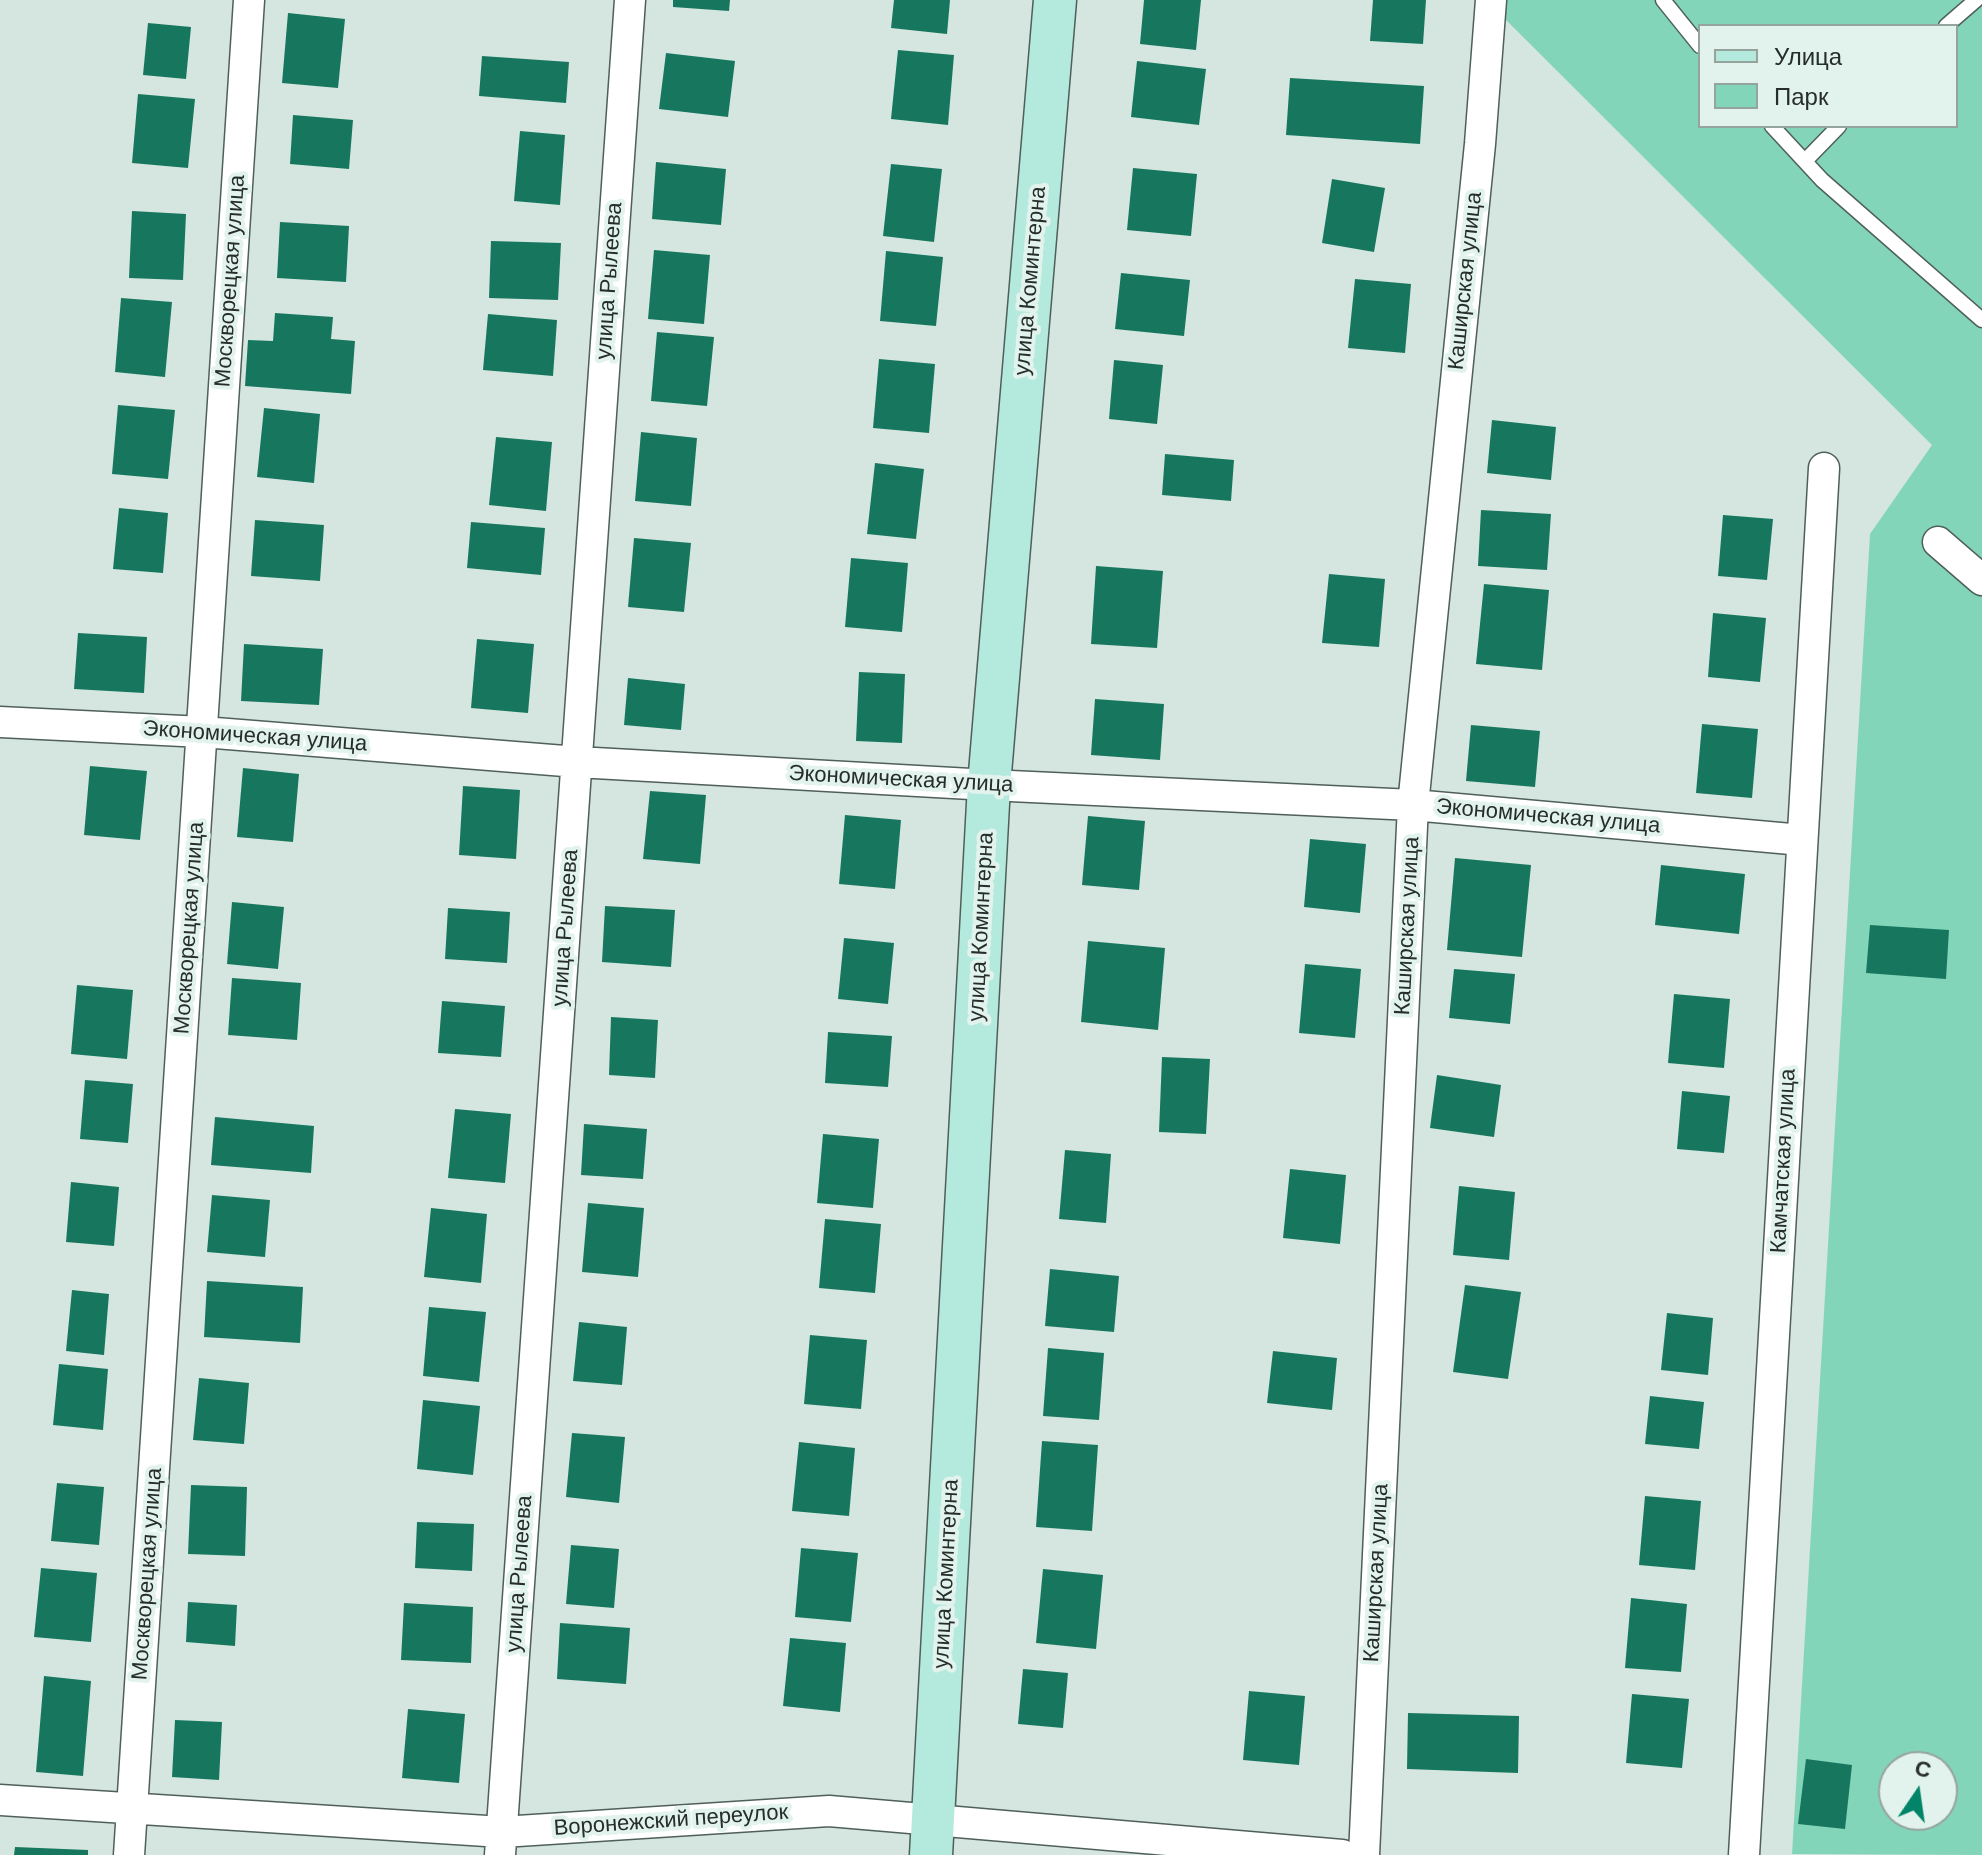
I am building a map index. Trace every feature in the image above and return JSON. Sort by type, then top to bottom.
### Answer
[{"type":"street","name":"Москворецкая улица","points":[[129,1855],[249,0]]},
{"type":"street","name":"улица Рылеева","points":[[501,1844],[630,0]]},
{"type":"street","name":"улица Коминтерна","points":[[933,1838],[989,785],[1055,0]]},
{"type":"street","name":"Каширская улица","points":[[1364,1855],[1413,805],[1480,144],[1491,0]]},
{"type":"street","name":"Камчатская улица","points":[[1744,1855],[1824,468]]},
{"type":"street","points":[[1938,542],[1982,580]]},
{"type":"street","name":"Экономическая улица","points":[[0,722],[203,732],[577,762],[1413,805],[1802,840]]},
{"type":"street","name":"Воронежский переулок","points":[[0,1800],[501,1844],[829,1811],[933,1838],[1342,1855]]},
{"type":"lane","points":[[1663,0],[1698,44]]},
{"type":"lane","points":[[1948,24],[1976,0]]},
{"type":"lane","points":[[1774,128],[1822,180],[1982,320]]},
{"type":"lane","points":[[1805,161],[1837,128]]},
{"type":"green space","points":[[1486,0],[1982,0],[1982,1855],[1792,1854],[1870,534],[1932,445]]},
{"type":"building","points":[[673,0],[730,0],[729,11],[673,7]]},
{"type":"building","points":[[894,0],[950,0],[947,34],[891,28]]},
{"type":"building","points":[[1144,0],[1201,0],[1196,50],[1140,44]]},
{"type":"building","points":[[1373,0],[1426,0],[1423,44],[1370,41]]},
{"type":"building","points":[[288,13],[345,19],[338,88],[282,83]]},
{"type":"building","points":[[148,23],[191,27],[186,79],[143,75]]},
{"type":"building","points":[[898,50],[954,55],[948,125],[891,119]]},
{"type":"building","points":[[666,53],[735,61],[728,117],[659,109]]},
{"type":"building","points":[[482,56],[569,62],[566,103],[479,96]]},
{"type":"building","points":[[1137,61],[1206,69],[1199,125],[1131,117]]},
{"type":"building","points":[[1290,78],[1424,86],[1420,144],[1286,135]]},
{"type":"building","points":[[138,94],[195,99],[188,168],[132,163]]},
{"type":"building","points":[[293,115],[353,120],[349,169],[290,164]]},
{"type":"building","points":[[520,131],[565,135],[560,205],[514,201]]},
{"type":"building","points":[[656,162],[726,169],[721,225],[652,219]]},
{"type":"building","points":[[891,164],[942,169],[934,242],[883,236]]},
{"type":"building","points":[[1133,168],[1197,174],[1191,236],[1127,230]]},
{"type":"building","points":[[1332,179],[1385,188],[1374,252],[1322,243]]},
{"type":"building","points":[[132,211],[186,214],[183,280],[129,278]]},
{"type":"building","points":[[280,222],[349,226],[346,282],[277,278]]},
{"type":"building","points":[[491,241],[561,243],[558,300],[489,298]]},
{"type":"building","points":[[654,250],[710,255],[704,324],[648,319]]},
{"type":"building","points":[[886,251],[943,257],[936,326],[880,321]]},
{"type":"building","points":[[1121,273],[1190,280],[1184,336],[1115,329]]},
{"type":"building","points":[[1355,279],[1411,284],[1405,353],[1348,348]]},
{"type":"building","points":[[121,298],[172,302],[165,377],[115,372]]},
{"type":"building","points":[[275,313],[333,317],[331,339],[355,341],[351,394],[245,386],[248,340],[273,341]]},
{"type":"building","points":[[488,314],[557,320],[553,376],[483,370]]},
{"type":"building","points":[[657,332],[714,337],[707,406],[651,401]]},
{"type":"building","points":[[879,359],[935,364],[929,433],[873,428]]},
{"type":"building","points":[[1114,360],[1163,365],[1157,424],[1109,419]]},
{"type":"building","points":[[118,405],[175,410],[168,479],[112,474]]},
{"type":"building","points":[[264,408],[320,414],[314,483],[257,477]]},
{"type":"building","points":[[1492,420],[1556,427],[1551,480],[1487,473]]},
{"type":"building","points":[[641,432],[697,438],[691,506],[635,501]]},
{"type":"building","points":[[496,437],[552,442],[546,511],[489,505]]},
{"type":"building","points":[[1165,454],[1234,460],[1231,501],[1162,495]]},
{"type":"building","points":[[875,463],[924,469],[916,539],[867,534]]},
{"type":"building","points":[[119,508],[168,513],[163,573],[113,569]]},
{"type":"building","points":[[1481,510],[1551,514],[1547,570],[1478,566]]},
{"type":"building","points":[[1723,515],[1773,519],[1767,580],[1718,576]]},
{"type":"building","points":[[255,520],[324,525],[320,581],[251,576]]},
{"type":"building","points":[[471,522],[545,528],[541,575],[467,568]]},
{"type":"building","points":[[634,538],[691,543],[684,612],[628,607]]},
{"type":"building","points":[[851,558],[908,563],[902,632],[845,627]]},
{"type":"building","points":[[1096,566],[1163,571],[1157,648],[1091,644]]},
{"type":"building","points":[[1329,574],[1385,579],[1379,647],[1322,643]]},
{"type":"building","points":[[1484,584],[1549,590],[1542,670],[1476,664]]},
{"type":"building","points":[[1713,613],[1766,618],[1760,682],[1708,677]]},
{"type":"building","points":[[78,633],[147,637],[144,693],[74,689]]},
{"type":"building","points":[[477,639],[534,644],[528,713],[471,708]]},
{"type":"building","points":[[244,644],[323,649],[319,705],[241,701]]},
{"type":"building","points":[[859,672],[905,674],[902,743],[856,741]]},
{"type":"building","points":[[628,678],[685,684],[681,730],[624,725]]},
{"type":"building","points":[[1095,699],[1164,704],[1160,760],[1091,755]]},
{"type":"building","points":[[1702,724],[1758,729],[1752,798],[1696,793]]},
{"type":"building","points":[[1471,725],[1540,731],[1535,787],[1466,781]]},
{"type":"building","points":[[90,766],[147,771],[140,840],[84,835]]},
{"type":"building","points":[[243,768],[299,774],[293,842],[237,837]]},
{"type":"building","points":[[463,786],[520,790],[516,859],[459,855]]},
{"type":"building","points":[[650,791],[706,795],[700,864],[643,859]]},
{"type":"building","points":[[845,815],[901,820],[895,889],[839,884]]},
{"type":"building","points":[[1088,816],[1145,821],[1139,890],[1082,885]]},
{"type":"building","points":[[1310,839],[1366,844],[1360,913],[1304,907]]},
{"type":"building","points":[[1455,858],[1531,865],[1522,957],[1447,950]]},
{"type":"building","points":[[1661,865],[1745,874],[1739,934],[1655,925]]},
{"type":"building","points":[[232,902],[284,907],[278,969],[227,964]]},
{"type":"building","points":[[605,906],[675,910],[671,967],[602,962]]},
{"type":"building","points":[[448,908],[510,912],[507,963],[445,959]]},
{"type":"building","points":[[1870,925],[1949,930],[1946,979],[1866,973]]},
{"type":"building","points":[[844,938],[894,943],[888,1004],[838,999]]},
{"type":"building","points":[[1088,941],[1165,948],[1158,1030],[1081,1022]]},
{"type":"building","points":[[1305,964],[1361,969],[1355,1038],[1299,1033]]},
{"type":"building","points":[[1454,969],[1515,974],[1510,1024],[1449,1018]]},
{"type":"building","points":[[232,978],[301,983],[297,1040],[228,1035]]},
{"type":"building","points":[[77,985],[133,990],[127,1059],[71,1054]]},
{"type":"building","points":[[1674,994],[1730,999],[1724,1068],[1668,1063]]},
{"type":"building","points":[[442,1001],[505,1006],[501,1057],[438,1053]]},
{"type":"building","points":[[611,1017],[658,1020],[655,1078],[609,1075]]},
{"type":"building","points":[[828,1032],[892,1036],[888,1087],[825,1083]]},
{"type":"building","points":[[1162,1057],[1210,1059],[1206,1134],[1159,1132]]},
{"type":"building","points":[[1437,1075],[1501,1085],[1494,1137],[1430,1128]]},
{"type":"building","points":[[85,1080],[133,1084],[128,1143],[80,1139]]},
{"type":"building","points":[[1682,1091],[1730,1096],[1724,1153],[1677,1149]]},
{"type":"building","points":[[455,1109],[511,1114],[505,1183],[448,1178]]},
{"type":"building","points":[[215,1117],[314,1126],[311,1173],[211,1165]]},
{"type":"building","points":[[584,1124],[647,1129],[643,1179],[581,1175]]},
{"type":"building","points":[[823,1134],[879,1139],[873,1208],[817,1203]]},
{"type":"building","points":[[1065,1150],[1111,1154],[1106,1223],[1059,1219]]},
{"type":"building","points":[[1290,1169],[1346,1175],[1340,1244],[1283,1238]]},
{"type":"building","points":[[71,1182],[119,1187],[114,1246],[66,1242]]},
{"type":"building","points":[[1459,1186],[1515,1192],[1509,1260],[1453,1255]]},
{"type":"building","points":[[212,1195],[270,1200],[265,1257],[207,1252]]},
{"type":"building","points":[[588,1203],[644,1208],[638,1277],[582,1272]]},
{"type":"building","points":[[431,1208],[487,1214],[481,1283],[424,1277]]},
{"type":"building","points":[[825,1219],[881,1224],[875,1293],[819,1288]]},
{"type":"building","points":[[1050,1269],[1119,1276],[1114,1332],[1045,1326]]},
{"type":"building","points":[[207,1281],[303,1287],[300,1343],[204,1337]]},
{"type":"building","points":[[1465,1285],[1521,1292],[1508,1379],[1453,1372]]},
{"type":"building","points":[[72,1290],[109,1294],[104,1355],[66,1351]]},
{"type":"building","points":[[429,1307],[486,1312],[479,1382],[423,1376]]},
{"type":"building","points":[[1667,1313],[1713,1318],[1708,1375],[1661,1370]]},
{"type":"building","points":[[579,1322],[627,1327],[622,1385],[573,1381]]},
{"type":"building","points":[[810,1335],[867,1340],[861,1409],[804,1404]]},
{"type":"building","points":[[1048,1348],[1104,1353],[1099,1420],[1043,1416]]},
{"type":"building","points":[[1273,1351],[1337,1358],[1332,1410],[1267,1403]]},
{"type":"building","points":[[59,1364],[108,1369],[103,1430],[53,1425]]},
{"type":"building","points":[[199,1378],[249,1383],[244,1444],[193,1440]]},
{"type":"building","points":[[1650,1396],[1704,1402],[1699,1449],[1645,1444]]},
{"type":"building","points":[[423,1400],[480,1406],[473,1475],[417,1469]]},
{"type":"building","points":[[572,1433],[625,1437],[619,1503],[566,1497]]},
{"type":"building","points":[[1042,1441],[1098,1445],[1092,1531],[1036,1527]]},
{"type":"building","points":[[799,1442],[855,1448],[849,1516],[792,1511]]},
{"type":"building","points":[[57,1483],[104,1487],[99,1545],[51,1541]]},
{"type":"building","points":[[191,1485],[247,1487],[245,1556],[188,1554]]},
{"type":"building","points":[[1645,1496],[1701,1501],[1695,1570],[1639,1565]]},
{"type":"building","points":[[417,1522],[474,1524],[472,1571],[415,1568]]},
{"type":"building","points":[[571,1545],[619,1549],[614,1608],[566,1604]]},
{"type":"building","points":[[801,1548],[858,1553],[851,1622],[795,1617]]},
{"type":"building","points":[[41,1568],[97,1573],[91,1642],[34,1637]]},
{"type":"building","points":[[1043,1569],[1103,1575],[1096,1649],[1036,1643]]},
{"type":"building","points":[[1631,1598],[1687,1604],[1681,1672],[1625,1668]]},
{"type":"building","points":[[188,1602],[237,1605],[235,1646],[186,1642]]},
{"type":"building","points":[[404,1603],[473,1607],[471,1663],[401,1660]]},
{"type":"building","points":[[560,1623],[630,1628],[626,1684],[557,1679]]},
{"type":"building","points":[[790,1638],[846,1643],[840,1712],[783,1706]]},
{"type":"building","points":[[1023,1669],[1068,1673],[1063,1728],[1018,1724]]},
{"type":"building","points":[[44,1676],[91,1681],[83,1776],[36,1772]]},
{"type":"building","points":[[1249,1691],[1305,1696],[1299,1765],[1243,1760]]},
{"type":"building","points":[[1632,1694],[1689,1699],[1682,1768],[1626,1763]]},
{"type":"building","points":[[408,1709],[465,1714],[459,1783],[402,1778]]},
{"type":"building","points":[[1408,1713],[1519,1716],[1518,1773],[1407,1769]]},
{"type":"building","points":[[175,1720],[222,1722],[219,1780],[172,1777]]},
{"type":"building","points":[[1806,1759],[1852,1765],[1845,1829],[1798,1824]]},
{"type":"building","points":[[15,1847],[88,1850],[88,1855],[14,1855]]}]
